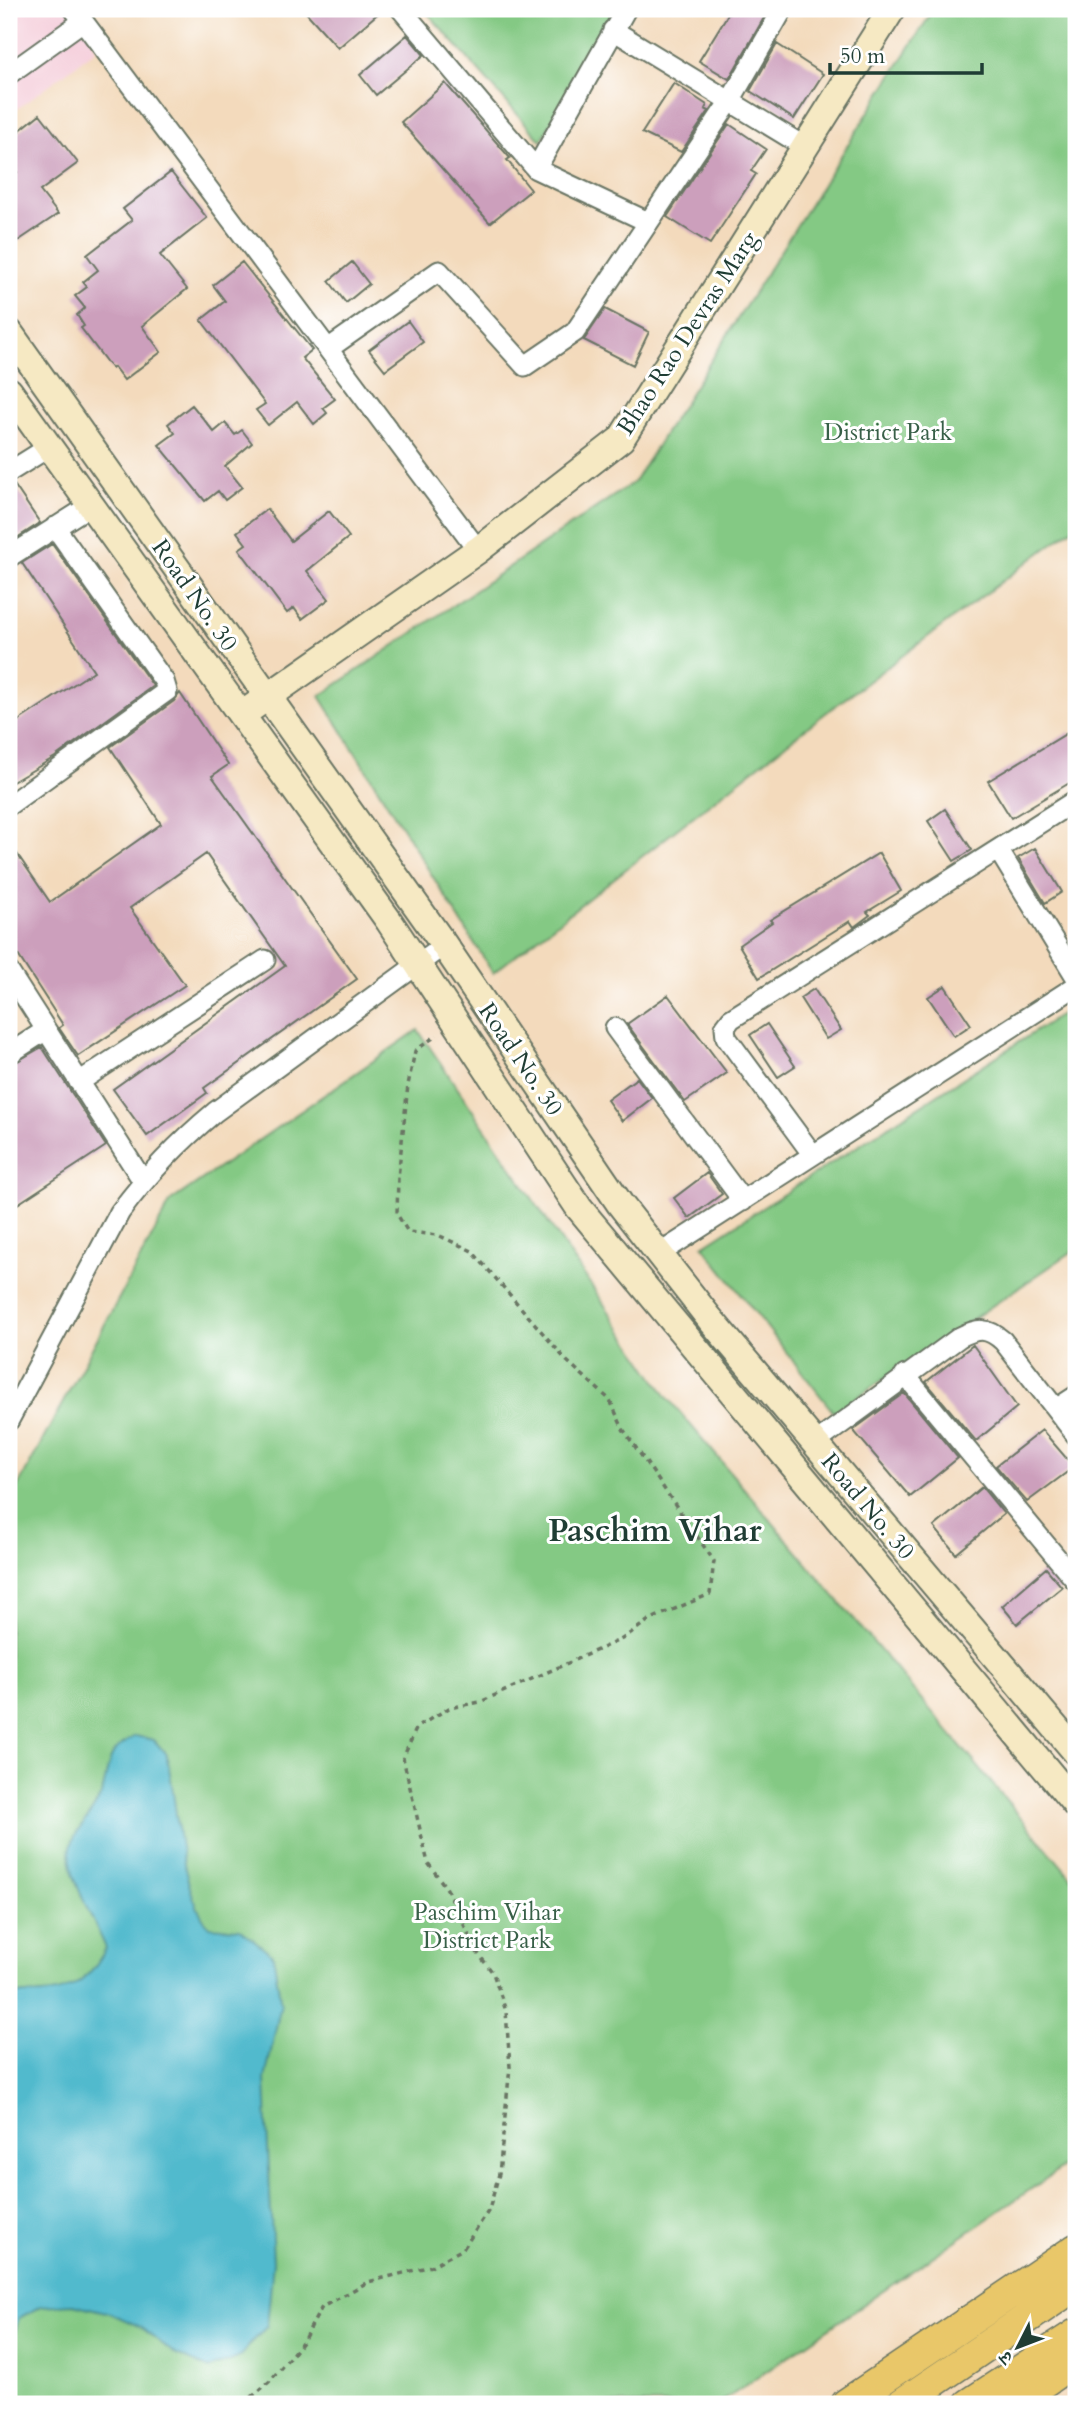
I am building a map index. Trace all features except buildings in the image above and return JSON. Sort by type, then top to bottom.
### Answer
[{"type":"main road","points":[[846,2404],[1076,2249]]},
{"type":"main road","points":[[901,2404],[1076,2285]]},
{"type":"main road","points":[[969,2404],[1076,2334]]},
{"type":"main road","points":[[1012,2404],[1076,2360]]},
{"type":"street","points":[[401,9],[536,169],[648,222]]},
{"type":"street","points":[[536,169],[626,9]]},
{"type":"street","points":[[328,349],[439,271],[525,366],[575,332],[730,101],[783,9]]},
{"type":"street","name":"Bhao Rao Devras Marg","points":[[242,715],[478,550],[621,439],[892,9]]},
{"type":"street","points":[[9,74],[78,15],[478,550]]},
{"type":"street","points":[[613,30],[805,147]]},
{"type":"street","name":"Road No. 30","points":[[9,332],[444,945],[620,1204],[814,1443],[1074,1744]]},
{"type":"street","name":"Road No. 30","points":[[9,391],[418,964],[579,1208],[1076,1805]]},
{"type":"street","points":[[9,472],[49,447]]},
{"type":"street","points":[[9,557],[91,505]]},
{"type":"street","points":[[9,805],[167,691],[164,681],[55,527]]},
{"type":"street","points":[[813,1155],[726,1037],[725,1027],[731,1018],[1076,800]]},
{"type":"street","points":[[999,851],[1076,977]]},
{"type":"street","points":[[9,1419],[121,1212],[143,1181],[180,1142],[215,1112],[444,945]]},
{"type":"street","points":[[79,1082],[265,960]]},
{"type":"street","points":[[9,972],[143,1181]]},
{"type":"street","points":[[659,1254],[1076,986]]},
{"type":"street","points":[[615,1028],[743,1201]]},
{"type":"street","points":[[9,1054],[46,1030]]},
{"type":"street","points":[[814,1443],[905,1375],[960,1337],[978,1328],[993,1332],[1003,1341],[1076,1435]]},
{"type":"street","points":[[905,1375],[1076,1581]]},
{"type":"street","points":[[1056,1409],[1076,1396]]},
{"type":"path","points":[[244,2404],[270,2381],[303,2341],[322,2307],[368,2283],[431,2266],[463,2249],[489,2210],[499,2174],[510,2067],[506,2011],[493,1973],[477,1952],[447,1889],[428,1863],[403,1758],[417,1727],[449,1708],[480,1702],[622,1639],[649,1620],[710,1594],[714,1581],[714,1561],[622,1429],[610,1400],[567,1361],[471,1251],[438,1235],[408,1232],[397,1214],[400,1144],[415,1051],[456,1022]]},
{"type":"shaded area","points":[[9,9],[80,9],[96,50],[9,115]]},
{"type":"green space","points":[[424,9],[617,9],[541,141]]},
{"type":"green space","name":"District Park","points":[[934,9],[1076,9],[1076,526],[819,718],[493,973],[320,696],[634,482]]},
{"type":"green space","points":[[1076,1005],[1076,1249],[834,1413],[703,1246]]},
{"type":"green space","name":"Paschim Vihar District Park","points":[[418,1030],[667,1397],[1076,1883],[1076,2158],[719,2404],[9,2404],[9,1503],[171,1201]]},
{"type":"water","points":[[135,1736],[154,1740],[166,1754],[180,1844],[198,1910],[209,1927],[240,1929],[273,1955],[281,2004],[265,2079],[273,2262],[267,2326],[238,2358],[210,2369],[176,2355],[141,2327],[110,2313],[73,2304],[41,2306],[19,2318],[9,2352],[9,1993],[41,1994],[67,1989],[88,1975],[106,1948],[76,1881],[70,1854],[75,1836],[99,1799],[113,1754]]},
{"type":"district","name":"Paschim Vihar","points":[[655,1530]]}]
